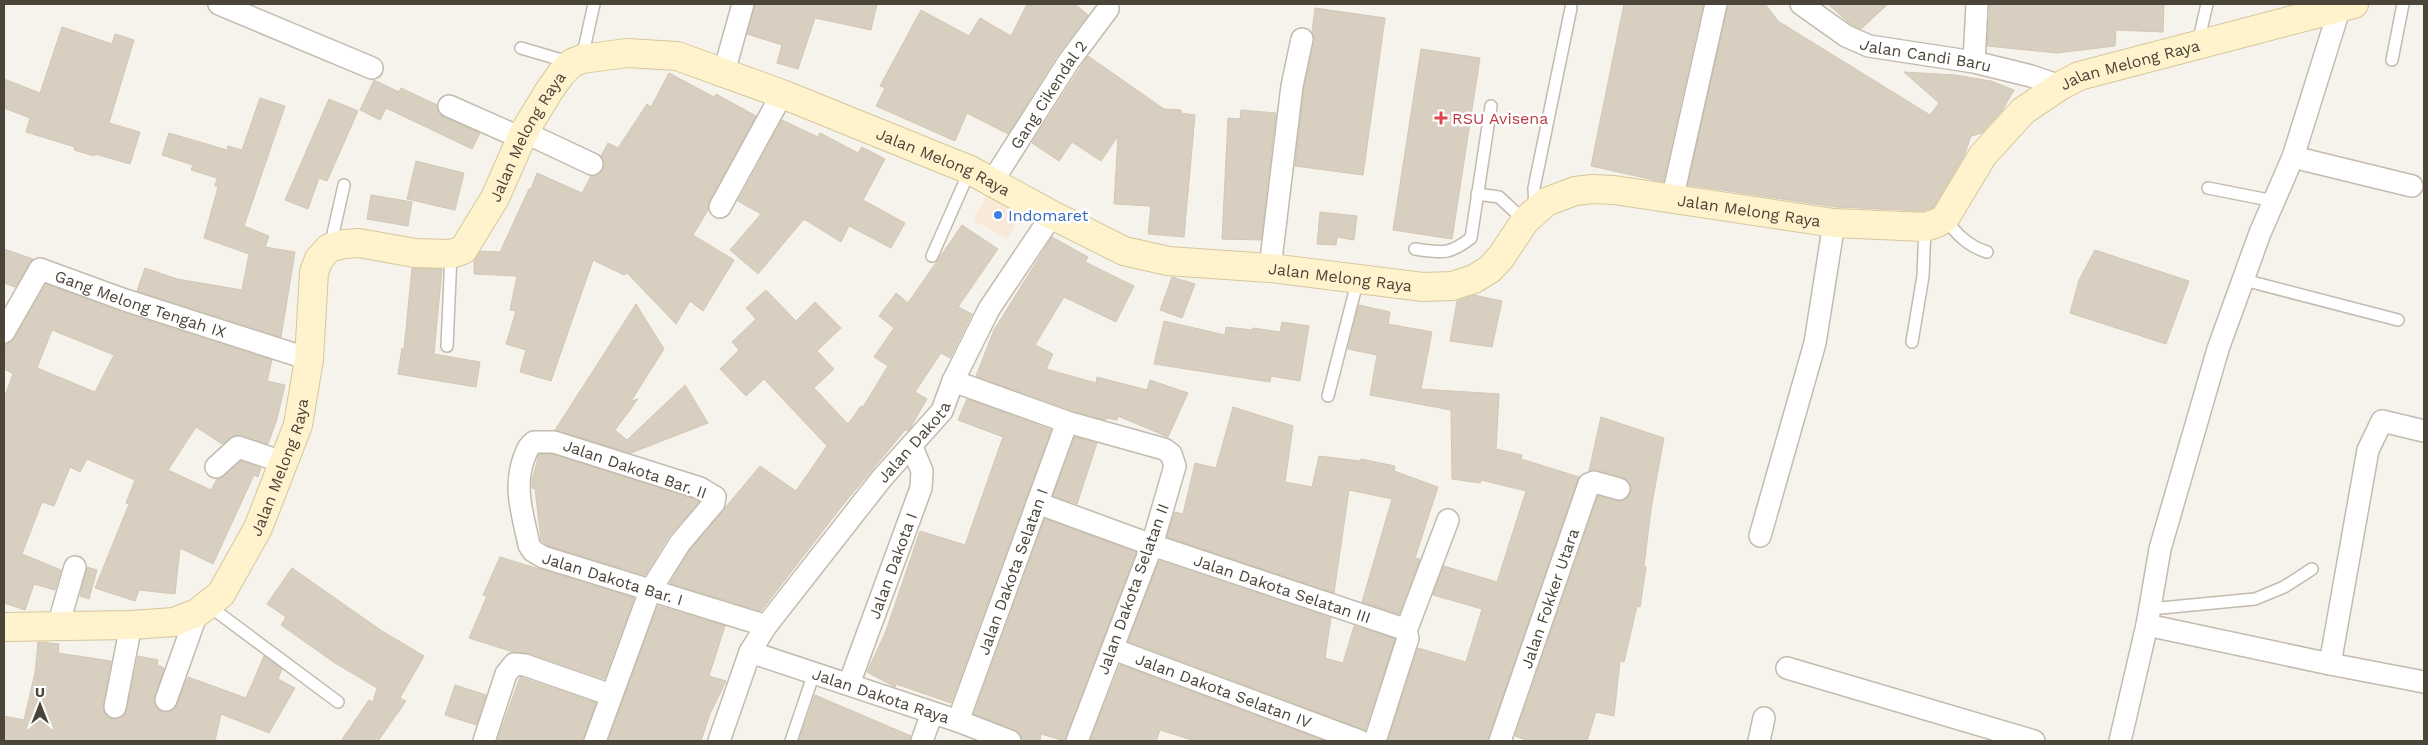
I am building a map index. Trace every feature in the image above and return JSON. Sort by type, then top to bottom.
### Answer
[{"type":"main road","name":"Jalan Melong Raya","points":[[451,254],[463,250],[533,138],[561,74],[577,61],[620,54],[677,56],[782,94],[981,176],[1052,215],[1124,251],[1148,258],[1358,277],[1423,287],[1452,286],[1474,279],[1490,269],[1501,257],[1530,215],[1559,195],[1592,189],[1614,190],[1834,223],[1935,222],[1983,155],[2003,131],[2023,111],[2060,86],[2079,76],[2197,45],[2306,10],[2347,6]]},
{"type":"main road","points":[[329,248],[344,244],[360,243],[415,253],[451,254]]},
{"type":"main road","name":"Jalan Melong Raya","points":[[203,610],[221,594],[258,528],[298,425],[309,359],[314,272],[319,258],[329,248]]},
{"type":"main road","points":[[4,627],[131,625],[174,622],[203,610]]},
{"type":"street","points":[[219,4],[372,68]]},
{"type":"street","points":[[724,72],[743,4]]},
{"type":"street","points":[[1672,200],[1716,4]]},
{"type":"street","name":"Jalan Candi Baru","points":[[1801,4],[1846,36],[1870,46],[1974,62],[2031,76],[2060,86]]},
{"type":"street","points":[[1974,62],[1977,4]]},
{"type":"street","points":[[2120,741],[2149,617],[2165,531],[2218,349],[2274,201],[2293,157],[2347,6]]},
{"type":"street","name":"Gang Cikendal 2","points":[[981,176],[1108,9]]},
{"type":"street","points":[[1270,268],[1292,86],[1302,39]]},
{"type":"street","points":[[720,207],[782,94]]},
{"type":"street","points":[[449,106],[533,138],[592,164]]},
{"type":"street","points":[[2293,157],[2412,186]]},
{"type":"street","name":"Jalan Dakota","points":[[719,741],[750,652],[766,626],[882,478],[912,447],[942,411],[953,381],[989,309],[1052,215]]},
{"type":"street","points":[[1760,536],[1815,343],[1834,223]]},
{"type":"street","name":"Gang Melong Tengah IX","points":[[4,332],[40,269],[125,300],[309,359]]},
{"type":"street","name":"Jalan Dakota Selatan II","points":[[953,381],[1067,422],[1164,449],[1171,454],[1175,466],[1152,545],[1077,741]]},
{"type":"street","points":[[2330,664],[2368,450],[2384,421],[2424,431]]},
{"type":"street","name":"Jalan Dakota Selatan I","points":[[958,721],[1067,422]]},
{"type":"street","name":"Jalan Dakota Bar. I","points":[[554,442],[538,441],[529,446],[519,473],[518,486],[529,545],[533,551],[543,557],[766,626]]},
{"type":"street","name":"Jalan Dakota Bar. II","points":[[554,442],[700,488],[715,496],[714,502],[680,543],[650,591]]},
{"type":"street","points":[[216,467],[238,447],[285,462]]},
{"type":"street","name":"Jalan Dakota I","points":[[849,684],[922,488],[922,471],[912,447]]},
{"type":"street","name":"Jalan Fokker Utara","points":[[1500,741],[1589,484],[1594,482],[1619,489]]},
{"type":"street","name":"Jalan Dakota Selatan III","points":[[1037,503],[1407,634]]},
{"type":"street","points":[[1375,741],[1407,634],[1448,520]]},
{"type":"street","points":[[58,626],[75,567]]},
{"type":"street","points":[[595,741],[610,695],[650,591]]},
{"type":"street","points":[[166,700],[203,610]]},
{"type":"street","points":[[2149,617],[2330,664],[2424,682]]},
{"type":"street","points":[[115,706],[131,625]]},
{"type":"street","name":"Jalan Dakota Selatan IV","points":[[1113,649],[1360,741]]},
{"type":"street","name":"Jalan Dakota Raya","points":[[750,652],[958,721],[1010,741]]},
{"type":"street","points":[[484,741],[506,674],[514,664],[525,665],[610,695]]},
{"type":"street","points":[[1787,668],[2034,741]]},
{"type":"street","points":[[922,741],[932,713]]},
{"type":"street","points":[[1758,741],[1764,718]]},
{"type":"lane","points":[[521,48],[577,61],[594,4]]},
{"type":"lane","points":[[2197,45],[2207,4]]},
{"type":"lane","points":[[2392,60],[2403,4]]},
{"type":"lane","points":[[1478,194],[1499,197],[1530,215],[1571,8]]},
{"type":"lane","points":[[1415,249],[1442,253],[1456,249],[1471,238],[1491,106]]},
{"type":"lane","points":[[932,256],[981,176]]},
{"type":"lane","points":[[329,248],[344,185]]},
{"type":"lane","points":[[2208,188],[2274,201]]},
{"type":"lane","points":[[1912,342],[1923,276],[1935,222],[1954,231],[1972,247],[1987,252]]},
{"type":"lane","points":[[447,346],[451,254]]},
{"type":"lane","points":[[1328,396],[1358,277]]},
{"type":"lane","points":[[2244,280],[2398,320]]},
{"type":"lane","points":[[2149,617],[2255,599],[2284,587],[2312,569]]},
{"type":"lane","points":[[203,610],[338,702]]},
{"type":"lane","points":[[791,741],[814,672]]},
{"type":"shaded area","name":"Indomaret","points":[[989,191],[1023,210],[1007,239],[973,220]]},
{"type":"building","points":[[755,4],[877,4],[871,30],[815,18],[798,69],[777,63],[782,45],[747,34]]},
{"type":"building","points":[[1027,4],[1075,4],[1088,15],[1058,54],[1008,134],[967,113],[955,141],[876,106],[885,88],[880,86],[921,10],[969,36],[980,18],[1011,36]]},
{"type":"building","points":[[1624,4],[1703,4],[1663,182],[1591,166]]},
{"type":"building","points":[[1728,4],[1765,4],[1778,21],[1930,115],[1939,103],[1904,72],[1955,75],[1991,81],[2014,90],[2002,111],[1982,133],[1971,136],[1965,154],[1934,207],[1923,211],[1836,207],[1688,185]]},
{"type":"building","points":[[1828,4],[1888,4],[1861,29],[1849,23]]},
{"type":"building","points":[[1990,4],[2164,4],[2163,32],[2116,30],[2115,46],[2057,53],[1987,46]]},
{"type":"building","points":[[1315,8],[1385,18],[1363,175],[1295,166],[1304,88],[1314,42],[1312,32]]},
{"type":"building","points":[[62,27],[112,44],[115,34],[134,40],[109,123],[140,132],[130,164],[74,150],[75,147],[26,132],[30,118],[4,108],[4,79],[40,93]]},
{"type":"building","name":"RSU Avisena","points":[[1421,49],[1480,58],[1452,239],[1393,230]]},
{"type":"building","points":[[1088,56],[1164,109],[1181,110],[1181,113],[1195,115],[1184,237],[1148,234],[1151,206],[1114,204],[1118,136],[1101,161],[1072,142],[1059,161],[1032,143]]},
{"type":"building","points":[[669,73],[714,97],[716,94],[756,116],[709,201],[708,210],[693,235],[734,260],[703,311],[690,301],[676,324],[627,273],[624,275],[593,260],[551,381],[520,372],[526,350],[506,344],[516,311],[510,310],[517,276],[474,274],[474,260],[481,251],[500,252],[537,173],[582,193],[591,176],[599,174],[603,170],[604,162],[601,156],[608,143],[618,148],[647,104],[651,107]]},
{"type":"building","points":[[374,80],[399,92],[401,88],[437,105],[439,113],[444,117],[480,133],[472,149],[386,108],[380,120],[360,110]]},
{"type":"building","points":[[260,98],[285,106],[244,226],[269,236],[265,247],[295,252],[281,337],[137,291],[145,268],[177,279],[242,290],[249,254],[204,238],[218,187],[215,186],[217,178],[191,170],[193,165],[162,155],[169,133],[227,150],[228,146],[242,150]]},
{"type":"building","points":[[329,99],[358,111],[327,181],[319,178],[308,209],[285,200]]},
{"type":"building","points":[[1241,110],[1276,113],[1261,240],[1222,239],[1228,118],[1240,119]]},
{"type":"building","points":[[782,120],[818,137],[820,133],[845,146],[844,148],[847,147],[858,153],[862,147],[885,159],[863,200],[905,223],[891,248],[849,226],[841,242],[804,219],[758,274],[730,250],[761,214],[738,201]]},
{"type":"building","points":[[416,161],[464,173],[455,210],[407,199]]},
{"type":"building","points":[[371,195],[412,202],[408,226],[367,219]]},
{"type":"building","points":[[1320,212],[1357,216],[1354,240],[1337,237],[1336,245],[1317,244]]},
{"type":"building","points":[[962,225],[998,249],[958,307],[972,314],[950,358],[941,353],[915,392],[927,399],[909,430],[905,430],[842,506],[761,611],[670,583],[690,550],[760,466],[796,491],[827,446],[764,379],[746,396],[720,369],[739,350],[732,342],[756,319],[746,308],[766,290],[796,321],[815,302],[841,328],[817,351],[834,369],[814,388],[848,424],[861,406],[863,407],[888,366],[874,357],[894,328],[879,316],[896,293],[908,303]]},
{"type":"building","points":[[1052,237],[1088,257],[1085,262],[1134,286],[1116,322],[1064,297],[1035,345],[1053,354],[1046,369],[1096,383],[1097,377],[1147,390],[1150,380],[1188,393],[1168,437],[1118,416],[1117,420],[1106,418],[1105,420],[1071,410],[976,376],[994,330]]},
{"type":"building","points":[[4,249],[33,259],[15,287],[4,283]]},
{"type":"building","points":[[2095,250],[2189,281],[2166,344],[2070,313],[2079,280]]},
{"type":"building","points":[[412,268],[442,269],[434,354],[480,362],[476,387],[398,374],[402,348],[404,349]]},
{"type":"building","points":[[1172,277],[1195,284],[1182,318],[1160,310]]},
{"type":"building","points":[[46,284],[121,312],[272,360],[267,381],[285,385],[277,419],[268,444],[236,435],[222,444],[196,427],[168,470],[211,490],[217,479],[224,476],[241,461],[261,468],[258,477],[254,475],[213,564],[180,548],[175,594],[139,590],[135,601],[95,588],[129,504],[126,503],[135,480],[87,459],[80,472],[70,467],[54,506],[42,502],[22,554],[61,570],[55,590],[34,584],[25,610],[4,603],[4,398],[13,374],[4,369],[4,349],[6,344],[15,338]],"holes":[[[52,330],[114,355],[95,392],[37,368]]]},
{"type":"building","points":[[1474,295],[1502,301],[1492,347],[1450,341],[1457,301]]},
{"type":"building","points":[[636,304],[664,349],[631,401],[638,399],[615,430],[627,440],[685,385],[708,423],[631,453],[555,430]]},
{"type":"building","points":[[1359,305],[1390,312],[1388,324],[1432,332],[1421,389],[1499,394],[1496,449],[1522,455],[1521,459],[1579,477],[1487,741],[1388,741],[1418,648],[1466,662],[1482,609],[1433,595],[1444,566],[1497,582],[1526,491],[1481,480],[1480,483],[1452,479],[1451,410],[1370,395],[1377,355],[1348,349]]},
{"type":"building","points":[[1164,321],[1225,335],[1226,327],[1280,332],[1282,322],[1309,326],[1300,381],[1271,376],[1270,382],[1154,364]]},
{"type":"building","points":[[967,399],[1051,430],[951,703],[896,684],[895,687],[867,672],[886,631],[920,531],[965,545],[1003,437],[958,420]]},
{"type":"building","points":[[1233,407],[1293,426],[1285,482],[1312,487],[1319,456],[1360,461],[1361,459],[1395,466],[1394,471],[1438,487],[1415,558],[1420,559],[1399,614],[1362,602],[1392,499],[1349,490],[1334,593],[1167,537],[1175,512],[1183,514],[1195,463],[1216,468]]},
{"type":"building","points":[[1601,417],[1664,438],[1651,509],[1644,566],[1646,567],[1640,607],[1637,606],[1624,662],[1620,661],[1614,716],[1596,712],[1587,741],[1529,741],[1515,736],[1598,496],[1622,501],[1631,492],[1631,485],[1623,477],[1597,470],[1589,471]]},
{"type":"building","points":[[1075,437],[1097,443],[1077,504],[1053,496]]},
{"type":"building","points":[[539,454],[552,454],[695,499],[699,502],[669,536],[645,575],[548,546],[541,540],[535,489],[532,488],[532,481]]},
{"type":"building","points":[[1045,519],[1136,552],[1065,741],[1041,734],[1040,741],[1022,741],[1020,734],[1015,730],[974,714]]},
{"type":"building","points":[[500,557],[634,598],[604,679],[529,653],[513,652],[469,638],[487,596],[483,595]]},
{"type":"building","points":[[1159,561],[1331,618],[1325,658],[1343,663],[1354,626],[1395,639],[1365,730],[1128,641]]},
{"type":"building","points":[[87,567],[97,570],[89,599],[80,596]]},
{"type":"building","points":[[292,568],[382,631],[424,656],[400,698],[406,701],[378,741],[341,741],[369,700],[373,702],[377,688],[335,663],[281,625],[286,617],[267,604]]},
{"type":"building","points":[[658,606],[725,626],[709,676],[726,681],[710,714],[701,741],[608,741]]},
{"type":"building","points":[[38,642],[59,644],[58,653],[111,661],[103,705],[106,716],[113,719],[124,716],[127,710],[138,656],[158,660],[157,665],[164,668],[154,702],[162,712],[174,709],[188,677],[246,698],[264,656],[282,669],[278,679],[295,688],[269,733],[221,714],[215,741],[4,741],[4,716],[24,720],[35,673]]},
{"type":"building","points":[[1120,665],[1325,741],[1195,741],[1160,730],[1156,741],[1090,741]]},
{"type":"building","points":[[520,677],[596,703],[583,741],[497,741]]},
{"type":"building","points":[[455,685],[486,695],[476,725],[445,715]]},
{"type":"building","points":[[815,695],[911,736],[910,741],[799,741]]},
{"type":"place","name":"RSU Avisena","points":[[1441,118]]},
{"type":"place","name":"Indomaret","points":[[998,215]]}]
